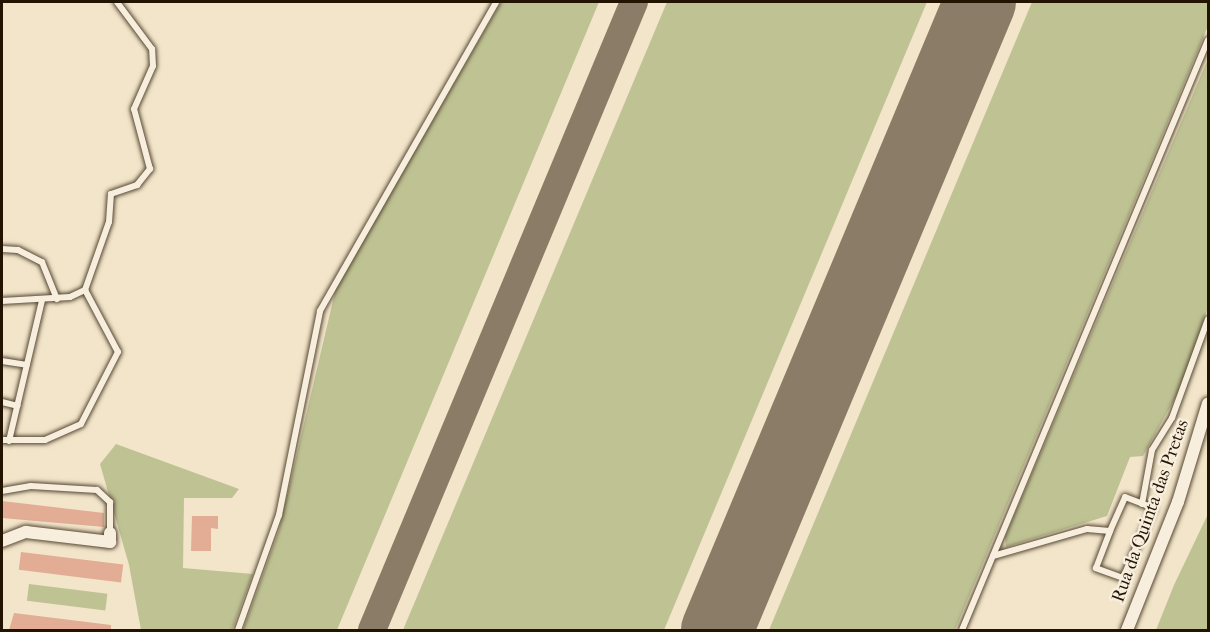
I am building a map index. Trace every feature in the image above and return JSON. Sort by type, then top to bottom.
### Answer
[{"type":"street","name":"Rua da Quinta das Pretas","points":[[1127,630],[1209,403]]},
{"type":"street","points":[[2,541],[26,532],[110,542],[110,533]]},
{"type":"lane","points":[[85,290],[109,222],[111,194],[137,185],[150,169],[134,109],[153,66],[152,49],[117,2]]},
{"type":"lane","points":[[238,630],[279,515],[320,311],[496,2]]},
{"type":"lane","points":[[962,630],[1209,40]]},
{"type":"lane","points":[[2,249],[18,249],[42,262],[57,299]]},
{"type":"lane","points":[[2,301],[57,299],[85,290]]},
{"type":"lane","points":[[2,440],[45,440],[81,424],[118,352],[108,323],[85,290]]},
{"type":"lane","points":[[9,441],[42,300]]},
{"type":"lane","points":[[1142,504],[1152,450],[1176,408],[1209,319]]},
{"type":"lane","points":[[2,361],[27,365]]},
{"type":"lane","points":[[2,402],[18,406]]},
{"type":"lane","points":[[2,491],[31,486],[98,490],[110,502],[110,533]]},
{"type":"lane","points":[[1125,497],[1153,508],[1123,578],[1096,568],[1110,531],[1125,497]]},
{"type":"lane","points":[[993,556],[1087,529],[1110,531]]},
{"type":"green space","points":[[501,2],[599,2],[337,630],[243,630],[279,530],[336,288]]},
{"type":"green space","points":[[667,2],[927,2],[664,630],[403,630]]},
{"type":"green space","points":[[1032,2],[1208,2],[1208,26],[955,630],[769,630]]},
{"type":"green space","points":[[1208,59],[1208,307],[1185,380],[1143,456],[1130,457],[1107,516],[1006,547],[1005,537]]},
{"type":"green space","points":[[116,444],[239,489],[232,498],[184,498],[183,568],[253,574],[232,630],[141,630],[129,565],[100,464]]},
{"type":"green space","points":[[1208,514],[1208,630],[1156,630],[1174,585]]},
{"type":"green space","points":[[29,584],[107,594],[105,611],[27,601]]},
{"type":"building","points":[[2,501],[104,513],[104,527],[2,518]]},
{"type":"building","points":[[192,516],[218,516],[218,529],[211,528],[211,551],[191,551]]},
{"type":"building","points":[[21,552],[123,565],[121,582],[19,570]]},
{"type":"building","points":[[14,613],[111,625],[111,630],[9,630]]},
{"type":"taxiway","points":[[372,630],[634,2]]},
{"type":"runway","points":[[717,630],[980,2]]}]
